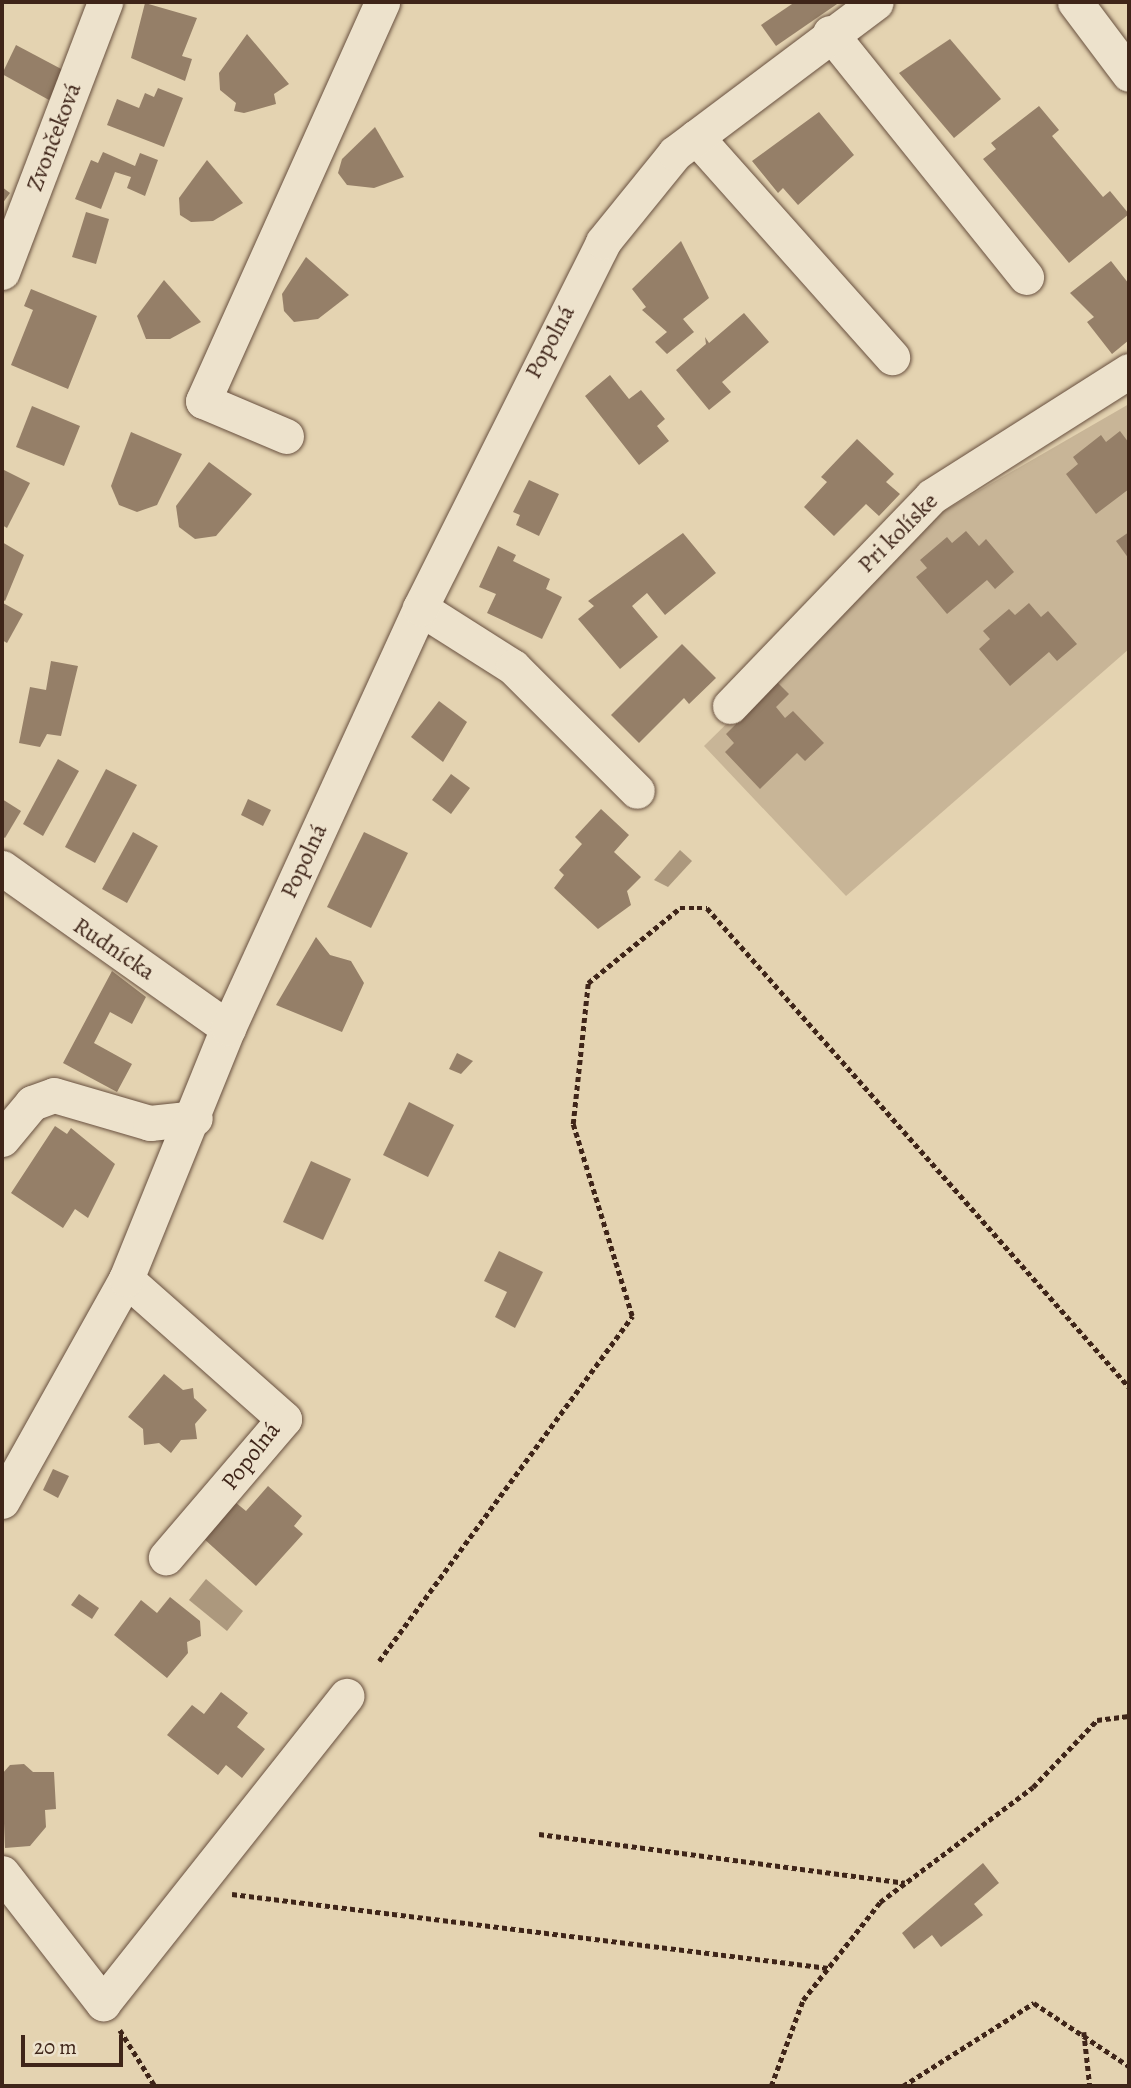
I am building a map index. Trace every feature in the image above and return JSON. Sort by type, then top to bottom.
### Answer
[{"type":"street","name":"Zvončeková","points":[[2,272],[105,2]]},
{"type":"street","points":[[286,436],[203,401],[382,2]]},
{"type":"street","name":"Popolná","points":[[2,1501],[126,1279],[195,1118],[228,1028],[420,608],[603,243],[696,136],[830,33],[876,2]]},
{"type":"street","points":[[1075,2],[1129,74]]},
{"type":"street","points":[[830,33],[1026,276]]},
{"type":"street","points":[[696,136],[892,357]]},
{"type":"street","name":"Pri kolíske","points":[[730,706],[932,496],[1129,371]]},
{"type":"street","points":[[420,608],[513,667],[637,792]]},
{"type":"street","name":"Rudnícka","points":[[2,868],[228,1028]]},
{"type":"street","points":[[2,1139],[32,1103],[54,1095],[150,1123],[195,1118]]},
{"type":"street","name":"Popolná","points":[[126,1279],[284,1419],[166,1557]]},
{"type":"street","points":[[2,1873],[103,2003],[195,1891],[346,1696]]},
{"type":"path","points":[[379,1661],[632,1316],[573,1124],[588,983],[680,908],[707,908],[1129,1387]]},
{"type":"path","points":[[771,2086],[803,2000],[880,1902],[1033,1787],[1097,1720],[1129,1716]]},
{"type":"path","points":[[539,1834],[906,1883]]},
{"type":"path","points":[[195,1891],[828,1968]]},
{"type":"path","points":[[103,2003],[155,2086]]},
{"type":"path","points":[[904,2086],[1034,2003],[1084,2031],[1129,2066]]},
{"type":"path","points":[[1084,2031],[1090,2086]]},
{"type":"shaded area","points":[[1129,404],[1129,649],[846,896],[704,746],[942,512]]},
{"type":"shaded area","points":[[680,850],[692,861],[668,887],[654,880]]},
{"type":"shaded area","points":[[206,1579],[243,1611],[227,1631],[189,1600]]},
{"type":"building","points":[[795,2],[840,2],[776,46],[761,25]]},
{"type":"building","points":[[145,3],[197,18],[182,56],[192,59],[185,81],[131,58]]},
{"type":"building","points":[[247,34],[289,84],[274,94],[276,104],[244,113],[234,111],[236,103],[220,90],[219,73]]},
{"type":"building","points":[[950,39],[1001,99],[954,138],[899,73]]},
{"type":"building","points":[[16,45],[65,71],[49,100],[2,74]]},
{"type":"building","points":[[158,88],[183,98],[164,147],[107,125],[117,99],[139,108],[145,93],[154,97]]},
{"type":"building","points":[[1039,106],[1059,130],[1052,136],[1103,197],[1110,191],[1129,214],[1069,263],[983,159],[996,149],[991,143]]},
{"type":"building","points":[[819,112],[854,155],[798,205],[783,188],[778,193],[752,161]]},
{"type":"building","points":[[375,127],[404,177],[374,188],[347,185],[338,173],[342,159]]},
{"type":"building","points":[[103,152],[135,166],[140,153],[158,160],[145,196],[127,188],[131,177],[115,172],[101,209],[75,199],[91,160],[98,163]]},
{"type":"building","points":[[207,160],[243,203],[213,221],[191,222],[180,215],[179,198]]},
{"type":"building","points":[[2,187],[10,193],[2,204]]},
{"type":"building","points":[[86,212],[109,219],[96,264],[72,257]]},
{"type":"building","points":[[681,241],[709,298],[683,319],[694,332],[667,354],[655,342],[667,332],[642,310],[646,307],[632,289]]},
{"type":"building","points":[[306,257],[349,295],[318,319],[294,322],[284,311],[282,294]]},
{"type":"building","points":[[1111,261],[1129,284],[1129,340],[1112,354],[1087,322],[1094,317],[1070,293]]},
{"type":"building","points":[[164,280],[201,322],[170,339],[146,339],[137,316]]},
{"type":"building","points":[[31,289],[97,316],[68,389],[11,365],[33,310],[24,306]]},
{"type":"building","points":[[744,313],[769,342],[722,382],[731,392],[709,410],[676,370],[706,344],[705,337],[709,343]]},
{"type":"building","points":[[610,375],[629,399],[641,390],[665,419],[657,426],[669,441],[639,465],[585,396]]},
{"type":"building","points":[[32,406],[80,426],[64,466],[16,447]]},
{"type":"building","points":[[1120,431],[1129,443],[1129,489],[1096,514],[1066,474],[1078,464],[1073,457],[1101,435],[1106,442]]},
{"type":"building","points":[[131,432],[182,454],[157,505],[137,512],[119,505],[111,486]]},
{"type":"building","points":[[857,439],[894,474],[886,482],[900,494],[879,516],[866,504],[834,536],[804,507],[827,482],[821,477]]},
{"type":"building","points":[[209,462],[252,494],[216,536],[195,539],[179,527],[176,506]]},
{"type":"building","points":[[4,470],[30,483],[7,528],[2,525]]},
{"type":"building","points":[[529,480],[559,494],[539,536],[516,525],[520,515],[513,512]]},
{"type":"building","points":[[966,531],[979,546],[986,539],[1014,572],[995,589],[987,580],[947,614],[916,577],[927,568],[920,560],[947,537],[952,543]]},
{"type":"building","points":[[1129,532],[1129,559],[1116,541]]},
{"type":"building","points":[[683,533],[716,573],[665,615],[647,593],[632,606],[658,637],[620,669],[578,619],[594,606],[588,601]]},
{"type":"building","points":[[2,542],[24,555],[5,601],[2,599]]},
{"type":"building","points":[[498,546],[516,555],[513,561],[550,579],[546,589],[562,597],[542,639],[487,613],[496,594],[479,587]]},
{"type":"building","points":[[3,603],[23,614],[7,643],[2,640]]},
{"type":"building","points":[[1029,603],[1041,617],[1048,611],[1077,644],[1057,661],[1049,652],[1010,686],[979,649],[990,639],[983,631],[1009,609],[1015,615]]},
{"type":"building","points":[[682,644],[716,678],[689,704],[684,698],[639,743],[611,715]]},
{"type":"building","points":[[51,661],[78,666],[61,736],[47,734],[40,747],[19,743],[30,687],[46,690]]},
{"type":"building","points":[[772,677],[789,694],[776,707],[785,718],[793,711],[824,743],[805,761],[797,753],[760,789],[725,752],[734,743],[726,734],[740,720],[734,713]]},
{"type":"building","points":[[439,701],[467,722],[443,762],[411,737]]},
{"type":"building","points":[[58,759],[79,771],[43,836],[23,824]]},
{"type":"building","points":[[106,769],[137,785],[95,863],[65,847]]},
{"type":"building","points":[[451,774],[470,788],[451,814],[432,800]]},
{"type":"building","points":[[2,799],[21,811],[5,838],[2,836]]},
{"type":"building","points":[[248,799],[271,810],[263,826],[241,815]]},
{"type":"building","points":[[601,809],[629,835],[614,852],[641,877],[627,891],[631,905],[598,929],[554,888],[564,875],[559,870],[582,844],[575,837]]},
{"type":"building","points":[[133,832],[158,846],[127,903],[102,889]]},
{"type":"building","points":[[364,832],[408,853],[371,928],[327,907]]},
{"type":"building","points":[[316,937],[330,955],[351,961],[364,983],[342,1032],[276,1005]]},
{"type":"building","points":[[112,971],[146,997],[132,1024],[110,1012],[94,1043],[132,1064],[117,1092],[63,1063]]},
{"type":"building","points":[[457,1053],[473,1061],[461,1074],[449,1069]]},
{"type":"building","points":[[409,1102],[454,1125],[428,1177],[383,1155]]},
{"type":"building","points":[[55,1126],[67,1134],[71,1128],[115,1164],[88,1218],[75,1209],[63,1228],[11,1193]]},
{"type":"building","points":[[311,1161],[351,1179],[323,1240],[283,1222]]},
{"type":"building","points":[[499,1251],[543,1272],[515,1328],[495,1317],[507,1292],[484,1281]]},
{"type":"building","points":[[164,1374],[183,1390],[193,1388],[194,1398],[207,1410],[195,1424],[197,1439],[181,1440],[171,1453],[159,1443],[144,1445],[143,1429],[128,1417]]},
{"type":"building","points":[[53,1469],[69,1476],[58,1498],[43,1490]]},
{"type":"building","points":[[268,1486],[302,1516],[294,1526],[303,1534],[256,1586],[203,1538],[235,1502],[246,1511]]},
{"type":"building","points":[[79,1594],[99,1608],[92,1619],[71,1605]]},
{"type":"building","points":[[170,1597],[200,1621],[201,1636],[187,1642],[188,1653],[167,1678],[114,1635],[141,1600],[157,1613]]},
{"type":"building","points":[[221,1692],[248,1713],[237,1727],[265,1749],[242,1778],[226,1765],[218,1775],[167,1735],[192,1705],[204,1714]]},
{"type":"building","points":[[24,1764],[33,1772],[54,1772],[56,1809],[45,1810],[46,1827],[30,1846],[5,1848],[2,1774],[10,1765]]},
{"type":"building","points":[[983,1863],[999,1883],[974,1904],[983,1915],[941,1947],[932,1935],[914,1949],[902,1933]]}]
